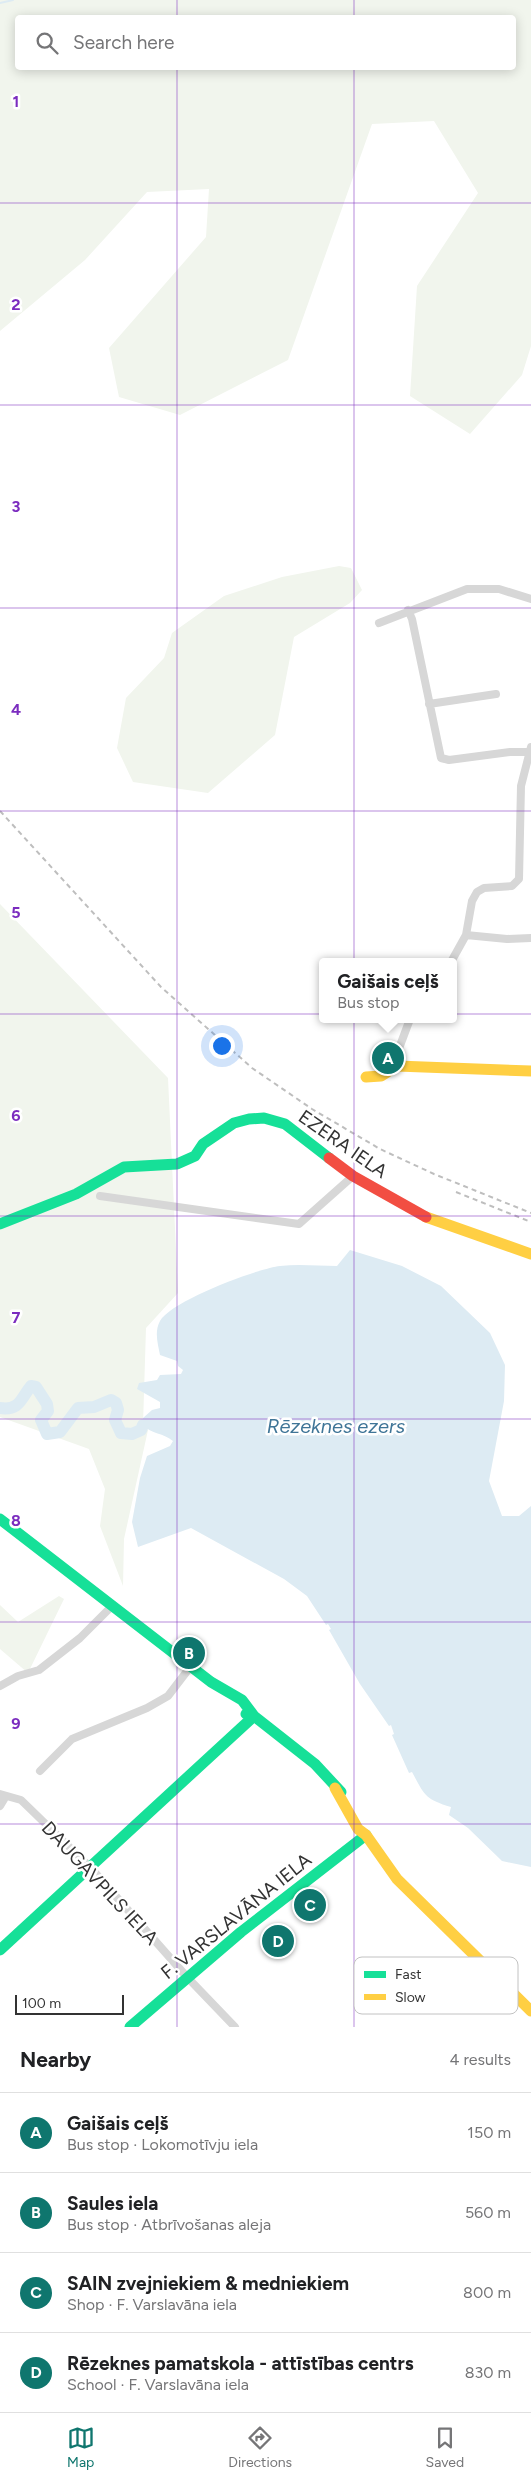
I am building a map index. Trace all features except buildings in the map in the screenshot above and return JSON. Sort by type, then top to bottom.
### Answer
[{"type":"street","points":[[379,623],[453,593],[479,587],[499,588],[531,599]]},
{"type":"street","points":[[408,610],[412,619],[439,753],[442,759],[531,749],[521,786],[519,879],[512,886],[484,888],[477,892],[472,901],[466,935],[453,958]]},
{"type":"street","points":[[429,704],[496,694]]},
{"type":"street","points":[[466,935],[512,939],[531,938]]},
{"type":"street","points":[[397,1066],[398,1051],[408,1023]]},
{"type":"street","points":[[366,1076],[381,1076],[397,1066],[531,1071]]},
{"type":"street","name":"EZERA IELA","points":[[0,1224],[76,1194],[124,1167],[177,1164],[196,1156],[203,1144],[234,1123],[264,1118],[285,1124],[353,1176],[425,1216],[456,1229],[531,1254]]},
{"type":"street","points":[[100,1196],[299,1224],[353,1176]]},
{"type":"street","points":[[0,1519],[191,1666],[247,1715],[254,1716],[315,1764],[335,1788],[358,1829],[366,1835],[408,1891],[476,1957]]},
{"type":"street","points":[[0,1686],[18,1676],[39,1670],[80,1638],[112,1606]]},
{"type":"street","points":[[40,1771],[72,1739],[147,1708],[168,1696],[191,1666]]},
{"type":"street","points":[[0,1950],[254,1716]]},
{"type":"street","points":[[0,1806],[3,1795]]},
{"type":"street","name":"DAUGAVPILS IELA","points":[[3,1795],[21,1800],[90,1867],[187,1977],[235,2027]]},
{"type":"street","name":"F. VARSLAVĀNA IELA","points":[[130,2027],[258,1918],[366,1835]]},
{"type":"street","points":[[518,1998],[531,2011]]},
{"type":"shaded area","points":[[0,0],[531,0],[531,346],[522,375],[470,434],[410,396],[417,286],[478,193],[434,121],[372,124],[288,360],[180,415],[119,397],[109,348],[206,237],[209,189],[147,192],[85,260],[0,331]]},
{"type":"shaded area","points":[[339,566],[351,568],[362,590],[350,603],[294,637],[275,735],[208,793],[133,782],[117,748],[126,698],[164,658],[172,633],[224,596],[282,577]]},
{"type":"shaded area","points":[[0,904],[168,1078],[178,1293],[146,1328],[143,1425],[148,1430],[124,1539],[123,1586],[100,1526],[105,1489],[89,1449],[0,1417]]},
{"type":"shaded area","points":[[59,1596],[64,1599],[28,1673],[0,1649],[0,1605],[18,1622]]},
{"type":"water","name":"Rēzeknes ezers","points":[[350,1250],[402,1266],[441,1286],[490,1333],[505,1365],[504,1401],[489,1481],[502,1516],[519,1516],[531,1506],[531,1867],[502,1861],[468,1828],[449,1815],[451,1807],[435,1801],[426,1795],[412,1772],[409,1773],[392,1735],[394,1734],[391,1725],[389,1726],[360,1684],[329,1630],[331,1629],[328,1624],[326,1625],[307,1596],[284,1579],[191,1528],[138,1547],[132,1522],[140,1478],[147,1456],[170,1446],[173,1441],[143,1425],[143,1418],[152,1410],[160,1408],[160,1402],[137,1389],[139,1383],[157,1380],[160,1375],[181,1374],[183,1370],[178,1366],[177,1361],[160,1355],[157,1334],[160,1321],[167,1313],[180,1304],[234,1279],[280,1266],[337,1266]]},
{"type":"waterway","points":[[0,3],[13,0]]},
{"type":"waterway","points":[[0,1408],[16,1406],[31,1386],[36,1387],[47,1404],[48,1411],[41,1420],[47,1434],[60,1432],[78,1408],[94,1407],[111,1400],[116,1403],[118,1410],[115,1420],[121,1433],[132,1434],[141,1430],[143,1425]]},
{"type":"railway","points":[[0,811],[161,987],[252,1068],[312,1109],[380,1149],[434,1174],[531,1213]]},
{"type":"railway","points":[[456,1192],[531,1222]]},
{"type":"traffic: fast","points":[[0,1224],[76,1194],[124,1167],[177,1164],[195,1156],[203,1144],[234,1123],[249,1119],[264,1118],[285,1124],[329,1158]]},
{"type":"traffic: fast","points":[[0,1519],[211,1682],[242,1700],[254,1716]]},
{"type":"traffic: fast","points":[[246,1714],[254,1716],[315,1764],[341,1792]]},
{"type":"traffic: fast","points":[[0,1950],[254,1716]]},
{"type":"traffic: fast","points":[[130,2027],[241,1932],[366,1835]]},
{"type":"traffic: slow","points":[[366,1077],[381,1076],[397,1066],[531,1071]]},
{"type":"traffic: slow","points":[[426,1217],[531,1254]]},
{"type":"traffic: slow","points":[[335,1788],[358,1829],[366,1835],[397,1879],[476,1957]]},
{"type":"traffic: slow","points":[[518,1998],[531,2011]]},
{"type":"traffic: jam","points":[[329,1158],[353,1176],[426,1217]]},
{"type":"place","name":"Gaišais ceļš","points":[[388,1058]]},
{"type":"place","name":"Saules iela","points":[[189,1653]]},
{"type":"place","name":"SAIN zvejniekiem & medniekiem","points":[[310,1905]]},
{"type":"place","name":"Rēzeknes pamatskola - attīstības centrs","points":[[278,1941]]}]
